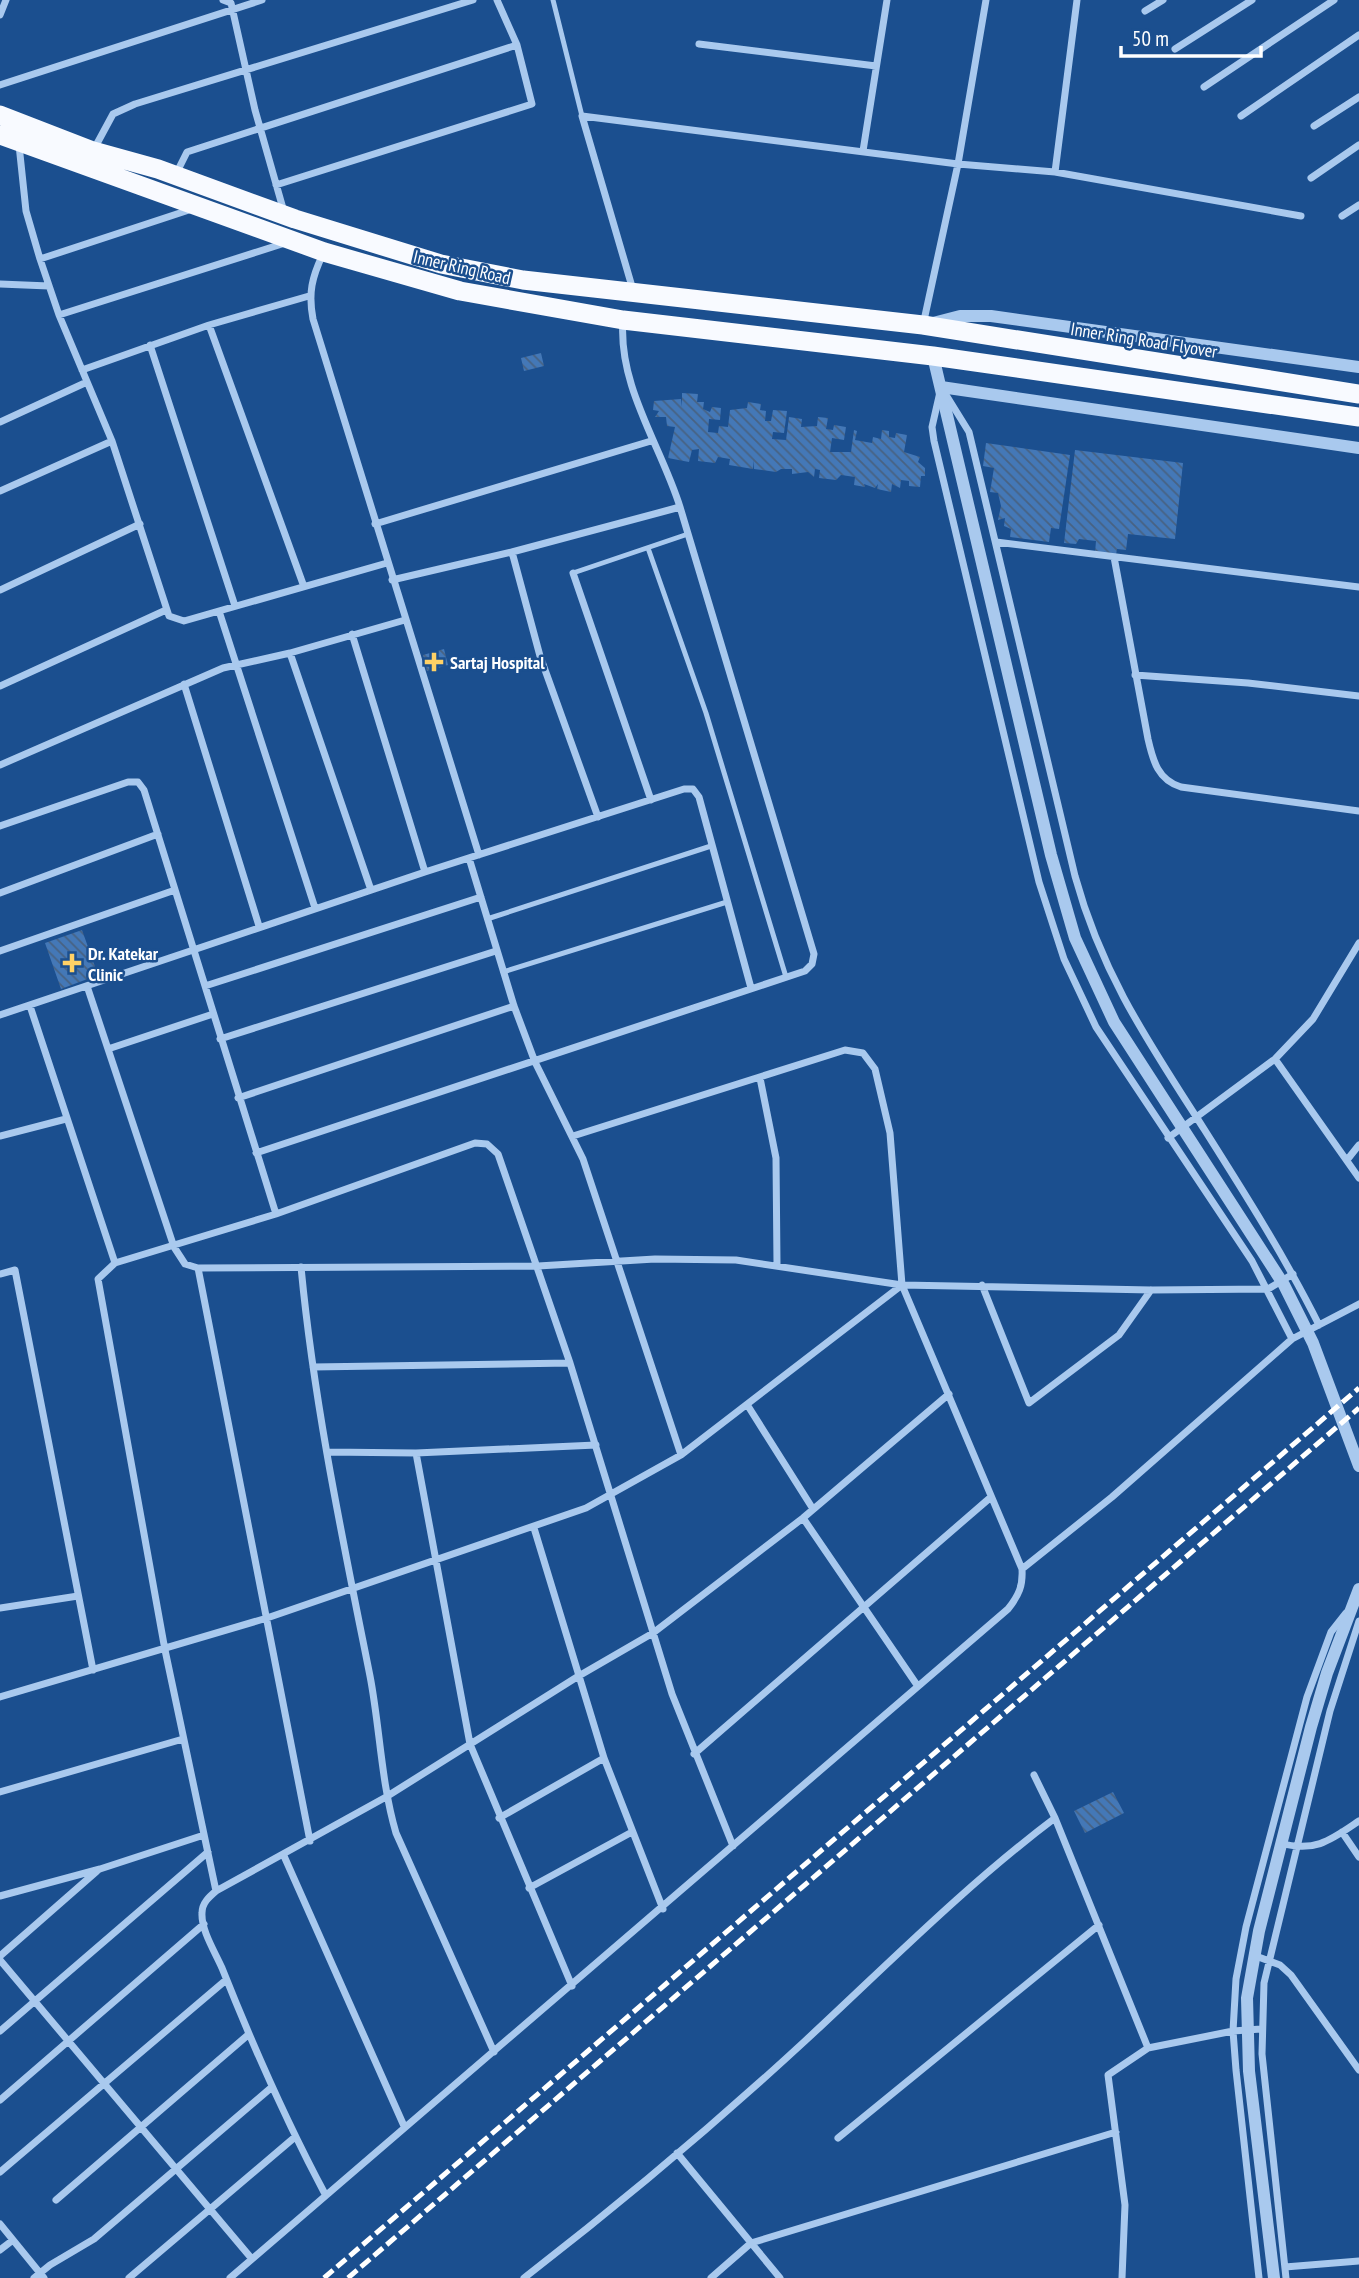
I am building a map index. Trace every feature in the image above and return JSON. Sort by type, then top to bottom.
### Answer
[{"type":"highway","name":"Inner Ring Road","points":[[0,115],[93,151],[158,169],[174,177],[284,212],[295,219],[440,264],[523,280],[923,326]]},
{"type":"highway","name":"Inner Ring Road","points":[[9,139],[196,208],[324,251],[460,291],[623,320],[933,356]]},
{"type":"highway","name":"Inner Ring Road Flyover","points":[[923,326],[1359,394]]},
{"type":"highway","points":[[933,356],[1359,417]]},
{"type":"street","points":[[0,15],[6,0]]},
{"type":"street","points":[[223,0],[231,3],[246,72],[284,212]]},
{"type":"street","points":[[0,85],[262,0]]},
{"type":"street","points":[[93,151],[113,114],[135,104],[473,0]]},
{"type":"street","points":[[276,185],[532,104],[517,45],[497,0]]},
{"type":"street","points":[[863,152],[887,0]]},
{"type":"street","points":[[986,0],[958,164],[923,326],[960,316],[991,316],[1359,366]]},
{"type":"street","points":[[1055,172],[1077,0]]},
{"type":"street","points":[[1145,12],[1163,0]]},
{"type":"street","points":[[1175,49],[1252,0]]},
{"type":"street","points":[[1204,87],[1334,0]]},
{"type":"street","points":[[1241,116],[1359,35]]},
{"type":"street","points":[[699,44],[876,66]]},
{"type":"street","points":[[174,177],[187,152],[517,45]]},
{"type":"street","points":[[1314,126],[1359,97]]},
{"type":"street","points":[[633,291],[582,116],[958,164],[1055,172],[1301,216]]},
{"type":"street","points":[[9,139],[26,211],[49,286],[112,440],[169,617],[184,621],[303,584],[387,563]]},
{"type":"street","points":[[1311,178],[1359,145]]},
{"type":"street","points":[[1342,216],[1359,205]]},
{"type":"street","points":[[40,259],[196,208]]},
{"type":"street","points":[[60,315],[294,240]]},
{"type":"street","points":[[324,251],[312,276],[309,296],[313,318],[479,855]]},
{"type":"street","points":[[0,284],[49,286]]},
{"type":"street","points":[[82,370],[209,325],[309,296]]},
{"type":"street","points":[[256,1153],[805,971],[812,964],[814,954],[680,507],[662,458],[651,441],[624,357],[623,320]]},
{"type":"street","points":[[209,325],[303,584]]},
{"type":"street","points":[[150,345],[235,606]]},
{"type":"street","points":[[933,356],[1063,901],[1093,980],[1141,1067],[1244,1218],[1284,1285],[1313,1343],[1359,1465]]},
{"type":"street","points":[[0,422],[87,382]]},
{"type":"street","points":[[941,387],[1359,448]]},
{"type":"street","points":[[941,387],[969,432],[1084,911],[1125,1004],[1293,1274],[1319,1325]]},
{"type":"street","points":[[941,387],[933,420],[934,441],[1050,922],[1090,1016],[1268,1289],[1292,1339]]},
{"type":"street","points":[[0,491],[112,440]]},
{"type":"street","points":[[375,524],[651,441]]},
{"type":"street","points":[[392,580],[512,552],[680,507]]},
{"type":"street","points":[[0,590],[140,524]]},
{"type":"street","points":[[996,542],[1359,587]]},
{"type":"street","points":[[512,552],[540,656],[598,817]]},
{"type":"street","points":[[1114,557],[1153,761],[1170,783],[1359,811]]},
{"type":"street","points":[[573,573],[651,800]]},
{"type":"street","points":[[0,686],[166,610]]},
{"type":"street","points":[[219,611],[315,908]]},
{"type":"street","points":[[0,765],[184,684],[235,665],[290,653],[405,620]]},
{"type":"street","points":[[352,634],[425,872]]},
{"type":"street","points":[[290,653],[371,890]]},
{"type":"street","points":[[1135,675],[1248,683],[1359,696]]},
{"type":"street","points":[[184,684],[259,926]]},
{"type":"street","points":[[0,826],[128,782],[138,782],[144,790],[276,1214]]},
{"type":"street","points":[[0,1015],[195,951],[259,926],[684,789],[693,789],[699,797],[751,988]]},
{"type":"street","points":[[0,893],[158,834]]},
{"type":"street","points":[[469,859],[514,1006],[535,1062],[573,1136],[618,1262],[681,1455]]},
{"type":"street","points":[[0,951],[175,890]]},
{"type":"street","points":[[205,986],[481,897]]},
{"type":"street","points":[[1168,1138],[1275,1059],[1313,1019],[1359,943]]},
{"type":"street","points":[[220,1039],[496,951]]},
{"type":"street","points":[[87,986],[174,1247],[185,1264],[198,1268],[538,1266],[736,1260],[777,1264],[902,1285],[1151,1290],[1268,1289],[1293,1274]]},
{"type":"street","points":[[30,1006],[115,1263]]},
{"type":"street","points":[[238,1098],[514,1006]]},
{"type":"street","points":[[108,1049],[213,1014]]},
{"type":"street","points":[[230,2278],[404,2126],[663,1909],[917,1685],[1008,1609],[1019,1596],[1023,1583],[1021,1569],[902,1285],[890,1133],[875,1069],[863,1053],[845,1050],[573,1136]]},
{"type":"street","points":[[1275,1059],[1359,1178]]},
{"type":"street","points":[[760,1078],[776,1158],[777,1264]]},
{"type":"street","points":[[0,1136],[66,1119]]},
{"type":"street","points":[[216,1891],[165,1650],[97,1290],[98,1279],[115,1263],[276,1214],[475,1143],[487,1144],[498,1154],[570,1363],[653,1633],[694,1754],[733,1846]]},
{"type":"street","points":[[1347,1160],[1359,1145]]},
{"type":"street","points":[[302,1267],[313,1367],[378,1722],[386,1797],[396,1833],[494,2052]]},
{"type":"street","points":[[198,1268],[310,1841]]},
{"type":"street","points":[[0,1274],[15,1270],[93,1670]]},
{"type":"street","points":[[0,1697],[165,1650],[353,1590],[534,1528],[611,1496],[681,1455],[902,1285]]},
{"type":"street","points":[[982,1285],[1029,1403],[1119,1335],[1151,1290]]},
{"type":"street","points":[[1021,1569],[1112,1497],[1292,1339],[1359,1304]]},
{"type":"street","points":[[313,1367],[570,1363]]},
{"type":"street","points":[[325,2194],[295,2137],[226,1980],[204,1924],[202,1912],[205,1901],[216,1891],[284,1856],[386,1797],[577,1677],[653,1633],[803,1518],[949,1394]]},
{"type":"street","points":[[748,1406],[813,1509]]},
{"type":"street","points":[[328,1452],[416,1453],[596,1445]]},
{"type":"street","points":[[416,1453],[470,1744],[572,1986]]},
{"type":"street","points":[[694,1754],[862,1605],[991,1497]]},
{"type":"street","points":[[803,1518],[917,1685]]},
{"type":"street","points":[[534,1528],[577,1677],[604,1758],[663,1909]]},
{"type":"street","points":[[1274,2278],[1249,2071],[1247,1998],[1259,1931],[1311,1727],[1331,1661],[1359,1589]]},
{"type":"street","points":[[0,1608],[78,1596]]},
{"type":"street","points":[[1259,2278],[1233,2031],[1241,1952],[1319,1659],[1331,1632],[1359,1597]]},
{"type":"street","points":[[1286,2278],[1261,2029],[1268,1959],[1330,1711],[1359,1621]]},
{"type":"street","points":[[0,1792],[183,1739]]},
{"type":"street","points":[[499,1818],[604,1758]]},
{"type":"street","points":[[1034,1775],[1055,1818],[1148,2048]]},
{"type":"street","points":[[524,2278],[616,2206],[803,2043],[1000,1859],[1055,1818]]},
{"type":"street","points":[[1269,1840],[1296,1848],[1321,1844],[1359,1821]]},
{"type":"street","points":[[529,1888],[632,1832]]},
{"type":"street","points":[[1342,1832],[1359,1857]]},
{"type":"street","points":[[0,1896],[100,1869],[204,1835]]},
{"type":"street","points":[[0,2031],[208,1852]]},
{"type":"street","points":[[284,1856],[404,2126]]},
{"type":"street","points":[[100,1869],[0,1958],[252,2259]]},
{"type":"street","points":[[0,2100],[204,1924]]},
{"type":"street","points":[[838,2138],[1099,1925]]},
{"type":"street","points":[[1241,1952],[1268,1959],[1291,1975],[1359,2070]]},
{"type":"street","points":[[0,2172],[226,1980]]},
{"type":"street","points":[[1122,2278],[1125,2204],[1108,2075],[1148,2048],[1233,2031],[1261,2029]]},
{"type":"street","points":[[55,2200],[249,2034]]},
{"type":"street","points":[[0,2224],[39,2276],[94,2239],[272,2087]]},
{"type":"street","points":[[711,2278],[751,2243],[1116,2132]]},
{"type":"street","points":[[129,2278],[295,2137]]},
{"type":"street","points":[[677,2153],[780,2278]]},
{"type":"street","points":[[0,2250],[13,2240]]},
{"type":"street","points":[[1285,2267],[1359,2261]]},
{"type":"lane","points":[[553,0],[582,116]]},
{"type":"lane","points":[[573,573],[688,534]]},
{"type":"lane","points":[[648,548],[706,713],[786,977]]},
{"type":"lane","points":[[487,919],[711,846]]},
{"type":"lane","points":[[503,972],[727,902]]},
{"type":"building","points":[[541,353],[544,366],[524,371],[521,358]]},
{"type":"building","points":[[682,393],[698,394],[697,402],[704,402],[703,409],[710,412],[712,407],[721,408],[720,420],[709,419],[708,432],[718,433],[719,426],[728,427],[730,410],[747,408],[748,402],[761,404],[760,410],[766,411],[765,421],[771,421],[773,410],[787,411],[784,433],[773,432],[772,439],[786,440],[789,417],[802,419],[801,427],[817,426],[818,417],[828,418],[826,429],[833,430],[834,425],[846,427],[844,440],[832,438],[830,452],[851,452],[854,430],[857,431],[855,440],[872,443],[873,437],[881,439],[882,430],[889,431],[889,437],[895,438],[896,433],[907,435],[904,452],[920,457],[918,462],[925,468],[925,476],[921,476],[920,487],[909,486],[909,481],[901,480],[900,488],[892,484],[891,492],[877,489],[878,484],[875,488],[864,484],[865,487],[854,485],[855,477],[841,475],[836,480],[819,478],[820,470],[815,469],[814,477],[808,472],[792,474],[792,469],[776,472],[754,469],[754,460],[753,469],[729,465],[730,459],[718,457],[715,463],[698,461],[699,449],[692,450],[689,462],[668,458],[675,427],[667,426],[666,417],[655,417],[659,411],[653,410],[654,401],[681,399],[682,407]]},
{"type":"building","points":[[986,443],[1070,455],[1059,529],[1051,528],[1049,542],[1010,537],[1011,529],[1004,526],[1005,518],[998,520],[1001,506],[998,493],[990,492],[994,468],[983,466]]},
{"type":"building","points":[[1075,450],[1183,463],[1175,539],[1128,534],[1126,550],[1117,549],[1116,555],[1095,553],[1096,541],[1079,539],[1076,544],[1064,543]]},
{"type":"building","points":[[444,649],[448,665],[427,671],[423,655]]},
{"type":"building","points":[[82,930],[98,975],[61,989],[45,943]]},
{"type":"building","points":[[1113,1792],[1124,1813],[1085,1833],[1074,1811]]},
{"type":"railway","points":[[324,2278],[1359,1388]]},
{"type":"railway","points":[[348,2278],[1359,1408]]},
{"type":"place","name":"Sartaj Hospital","points":[[434,662]]},
{"type":"place","name":"Dr. Katekar Clinic","points":[[72,963]]}]
